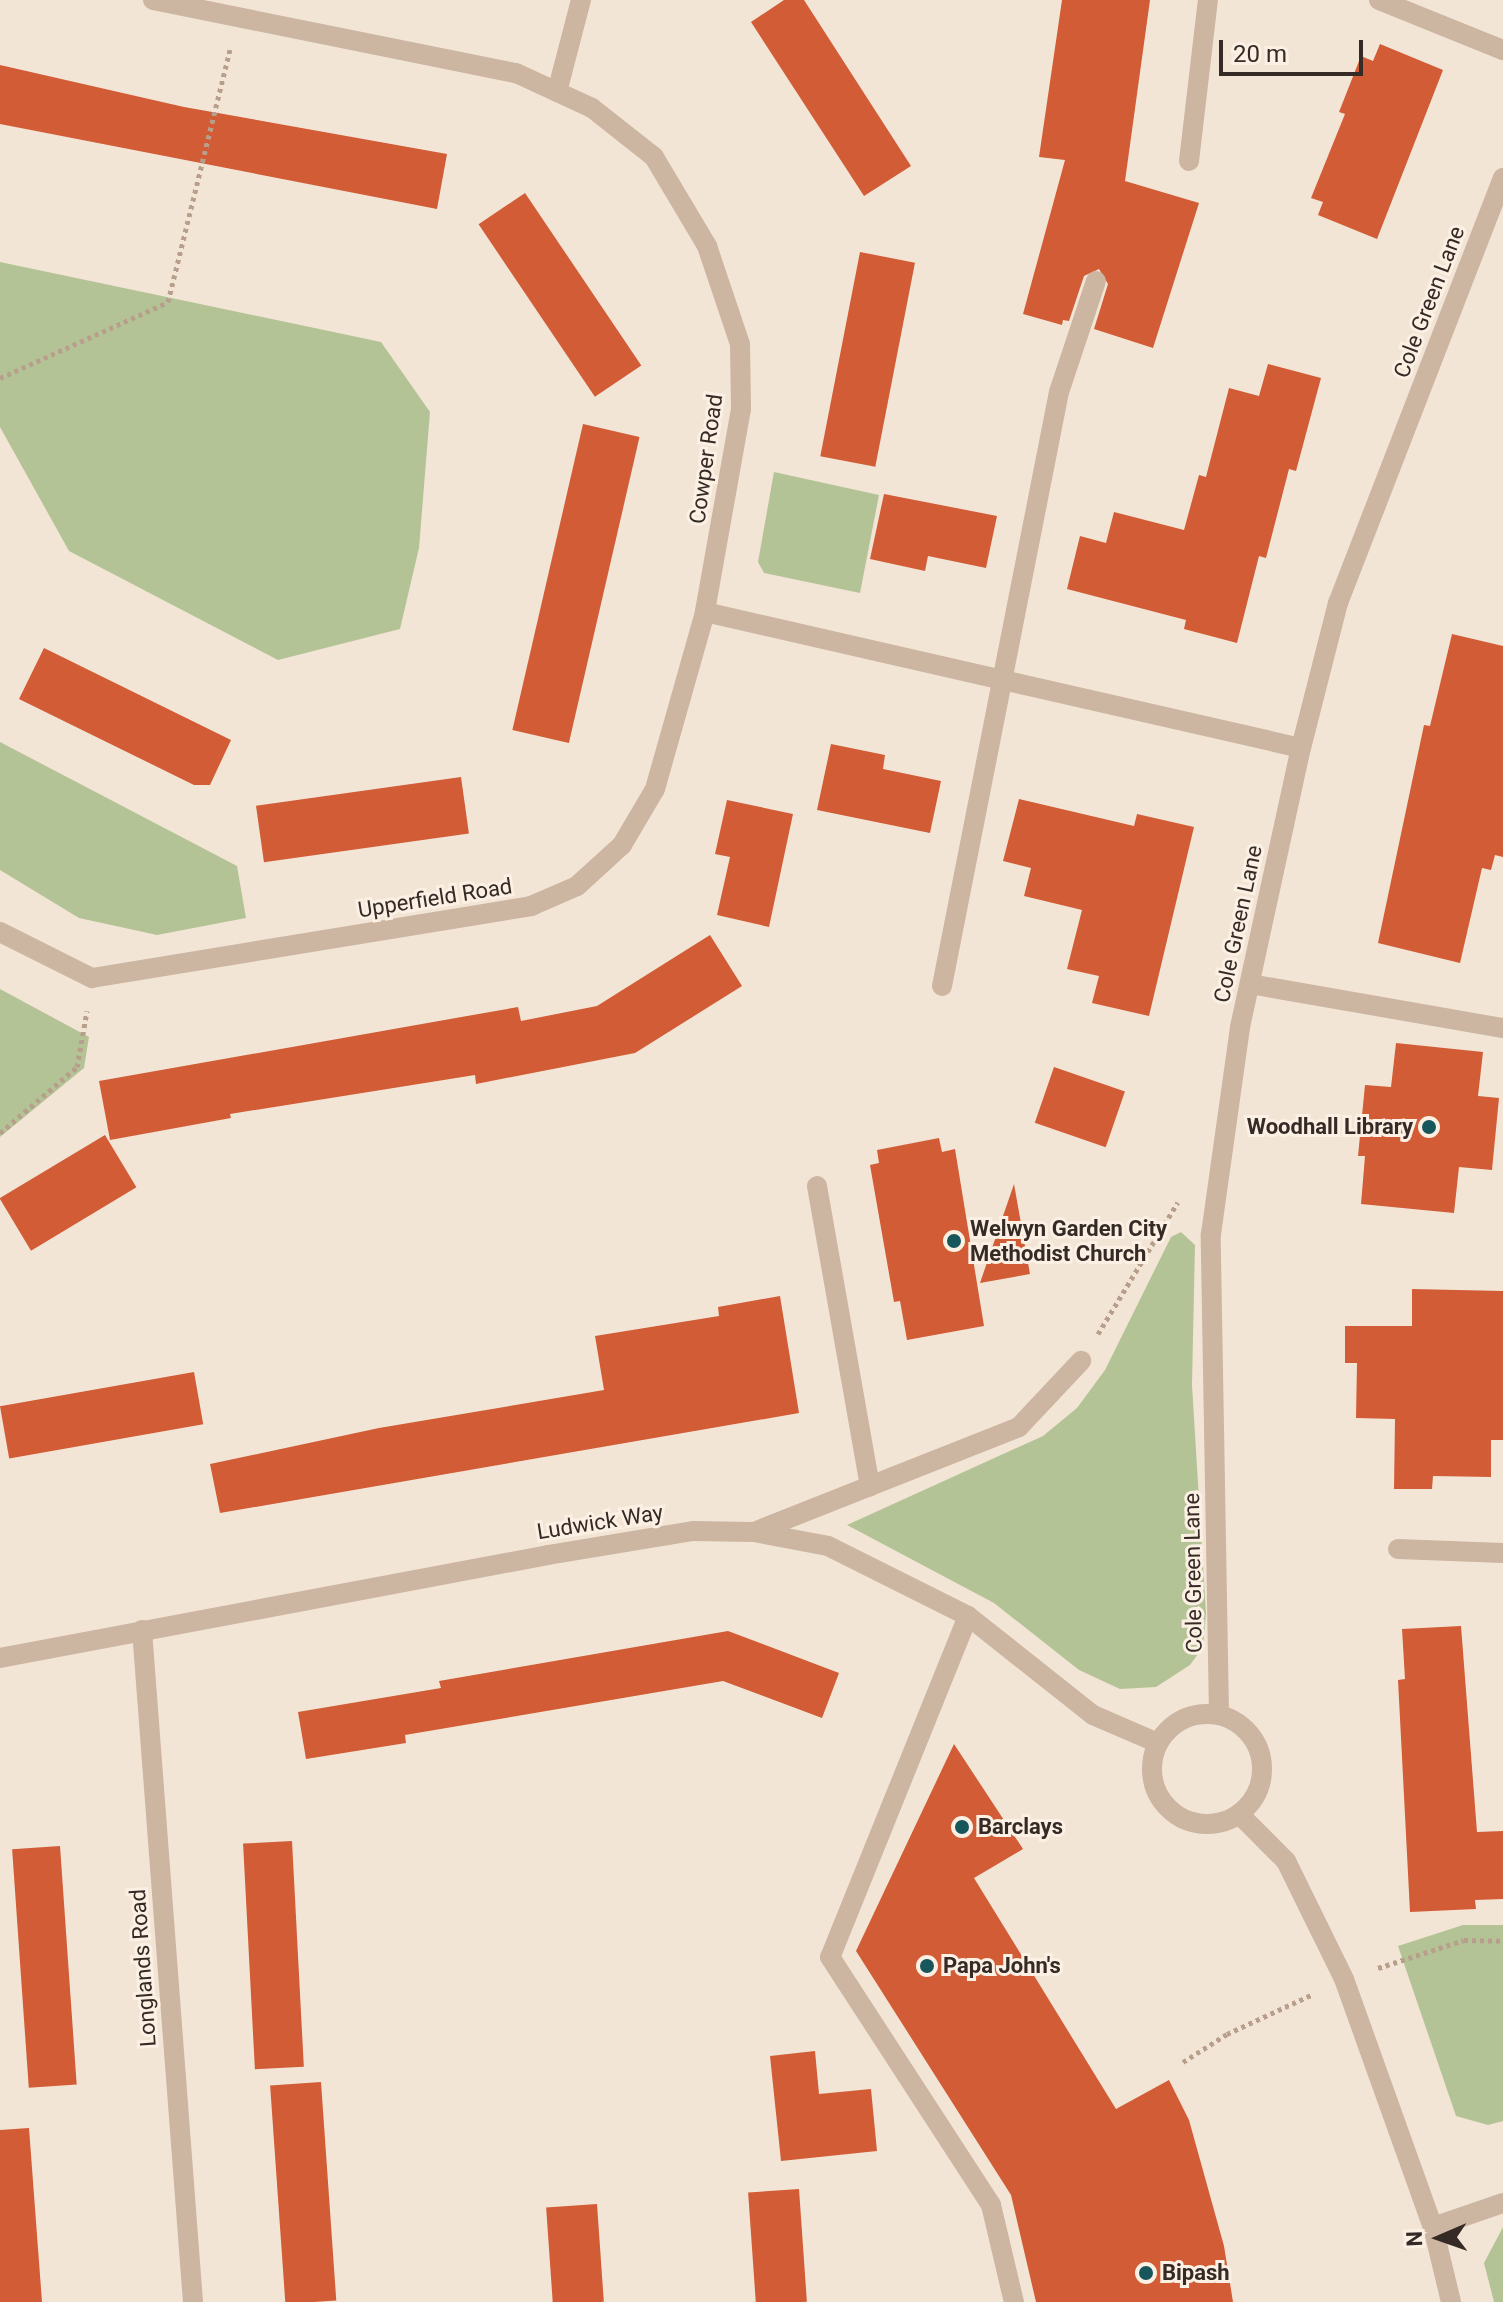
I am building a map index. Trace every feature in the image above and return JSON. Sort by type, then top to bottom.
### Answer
[{"type":"street","name":"Cowper Road","points":[[153,0],[516,73],[592,108],[654,157],[707,246],[740,344],[741,409],[705,612]]},
{"type":"street","points":[[557,92],[581,0]]},
{"type":"street","points":[[1189,161],[1208,0]]},
{"type":"street","points":[[1379,0],[1503,50]]},
{"type":"street","name":"Cole Green Lane","points":[[1219,1714],[1211,1234],[1250,984],[1301,748],[1338,603],[1503,178]]},
{"type":"street","points":[[942,986],[1000,679],[1029,561],[1059,392],[1096,281]]},
{"type":"street","points":[[705,612],[1301,748]]},
{"type":"street","name":"Upperfield Road","points":[[92,978],[531,906],[577,886],[622,845],[655,789],[705,612]]},
{"type":"street","points":[[0,932],[92,978]]},
{"type":"street","points":[[1250,984],[1503,1028]]},
{"type":"street","points":[[817,1186],[870,1486]]},
{"type":"street","points":[[754,1532],[1019,1427],[1081,1361]]},
{"type":"street","name":"Ludwick Way","points":[[0,1658],[693,1531],[754,1532],[828,1546],[968,1616],[1093,1715],[1158,1743]]},
{"type":"street","points":[[1398,1549],[1503,1553]]},
{"type":"street","points":[[968,1616],[830,1957],[991,2205],[1014,2302]]},
{"type":"street","name":"Longlands Road","points":[[142,1630],[193,2302]]},
{"type":"street","points":[[1219,1714],[1239,1722],[1254,1738],[1262,1758],[1263,1779],[1240,1815],[1209,1825],[1177,1816],[1156,1790],[1153,1757],[1158,1743],[1185,1718],[1219,1714]]},
{"type":"street","points":[[1240,1815],[1286,1861],[1344,1979],[1433,2227],[1451,2302]]},
{"type":"street","points":[[1433,2227],[1503,2203]]},
{"type":"path","points":[[0,378],[168,302],[238,17]]},
{"type":"path","points":[[0,1133],[77,1067],[92,978]]},
{"type":"path","points":[[1081,1361],[1186,1189]]},
{"type":"green space","points":[[0,262],[381,342],[430,412],[419,548],[400,629],[278,660],[69,551],[0,427]]},
{"type":"green space","points":[[774,472],[879,495],[860,593],[764,573],[758,562]]},
{"type":"green space","points":[[0,742],[237,866],[246,918],[157,935],[79,918],[0,870]]},
{"type":"green space","points":[[0,989],[89,1037],[84,1068],[0,1137]]},
{"type":"green space","points":[[1181,1232],[1195,1245],[1192,1385],[1206,1613],[1203,1647],[1190,1665],[1156,1687],[1120,1689],[1079,1670],[994,1603],[847,1525],[1043,1436],[1077,1408],[1105,1370],[1171,1237]]},
{"type":"green space","points":[[1463,1925],[1503,1925],[1503,2121],[1488,2125],[1456,2116],[1398,1946]]},
{"type":"green space","points":[[1503,2227],[1503,2302],[1494,2302],[1484,2263]]},
{"type":"building","points":[[784,0],[804,0],[911,166],[864,196],[751,22]]},
{"type":"building","points":[[1062,0],[1150,0],[1125,181],[1199,203],[1153,348],[1094,329],[1108,284],[1099,269],[1084,276],[1069,321],[1063,320],[1062,325],[1023,314],[1065,160],[1039,157]]},
{"type":"building","points":[[1380,44],[1443,70],[1377,239],[1318,215],[1323,202],[1311,198],[1345,114],[1339,112],[1361,56],[1373,61]]},
{"type":"building","points":[[0,65],[184,107],[447,154],[437,209],[0,124]]},
{"type":"building","points":[[525,193],[641,365],[595,397],[479,224]]},
{"type":"building","points":[[860,252],[915,263],[875,467],[820,456]]},
{"type":"building","points":[[1268,364],[1321,378],[1296,471],[1289,469],[1266,558],[1259,556],[1237,643],[1184,629],[1186,620],[1067,589],[1080,536],[1106,543],[1114,512],[1184,530],[1199,475],[1206,477],[1229,388],[1259,396]]},
{"type":"building","points":[[583,424],[640,437],[569,743],[512,730]]},
{"type":"building","points":[[884,494],[997,516],[986,568],[928,556],[925,571],[870,559]]},
{"type":"building","points":[[1452,634],[1503,646],[1503,857],[1495,855],[1491,870],[1482,868],[1460,963],[1378,943],[1424,725],[1430,726]]},
{"type":"building","points":[[44,648],[231,740],[210,785],[194,785],[19,699]]},
{"type":"building","points":[[831,744],[885,755],[883,769],[941,781],[930,833],[817,810]]},
{"type":"building","points":[[461,777],[469,833],[264,862],[256,806]]},
{"type":"building","points":[[1019,799],[1134,826],[1137,814],[1194,827],[1149,1016],[1092,1003],[1099,976],[1067,969],[1082,910],[1024,896],[1031,868],[1003,861]]},
{"type":"building","points":[[727,800],[793,814],[769,927],[717,915],[730,857],[715,854]]},
{"type":"building","points":[[710,935],[742,986],[635,1053],[476,1084],[475,1075],[230,1114],[231,1118],[110,1140],[99,1081],[518,1007],[521,1021],[597,1006]]},
{"type":"building","name":"Woodhall Library","points":[[1396,1043],[1483,1052],[1478,1096],[1499,1098],[1492,1170],[1459,1167],[1454,1213],[1361,1204],[1365,1156],[1358,1156],[1365,1085],[1391,1087]]},
{"type":"building","points":[[1054,1067],[1125,1091],[1106,1147],[1035,1123]]},
{"type":"building","points":[[105,1135],[136,1187],[31,1251],[0,1198]]},
{"type":"building","name":"Welwyn Garden City Methodist Church","points":[[939,1138],[942,1152],[955,1149],[984,1326],[907,1340],[900,1301],[894,1302],[870,1165],[879,1163],[877,1150]]},
{"type":"building","points":[[1014,1184],[1030,1274],[980,1283]]},
{"type":"building","points":[[1412,1289],[1503,1291],[1503,1440],[1491,1440],[1491,1477],[1433,1476],[1432,1489],[1394,1489],[1395,1419],[1356,1418],[1357,1363],[1345,1363],[1345,1326],[1412,1326]]},
{"type":"building","points":[[780,1296],[799,1413],[220,1513],[210,1464],[379,1428],[604,1390],[595,1336],[719,1316],[718,1307]]},
{"type":"building","points":[[194,1372],[203,1424],[9,1458],[0,1406]]},
{"type":"building","points":[[1461,1626],[1477,1832],[1503,1831],[1503,1899],[1475,1900],[1476,1909],[1410,1912],[1398,1680],[1405,1679],[1402,1629]]},
{"type":"building","points":[[728,1631],[839,1673],[822,1718],[723,1681],[405,1735],[406,1743],[306,1759],[298,1712],[441,1688],[439,1681]]},
{"type":"building","points":[[954,1744],[1023,1849],[974,1878],[1116,2109],[1169,2080],[1189,2120],[1224,2246],[1233,2302],[1036,2302],[1011,2195],[856,1951]]},
{"type":"building","points":[[292,1841],[304,2067],[255,2069],[243,1844]]},
{"type":"building","points":[[60,1846],[77,2084],[29,2088],[12,1849]]},
{"type":"building","points":[[815,2051],[819,2094],[871,2089],[877,2151],[781,2161],[770,2056]]},
{"type":"building","points":[[321,2082],[336,2300],[285,2302],[270,2086]]},
{"type":"building","points":[[29,2128],[42,2302],[0,2302],[0,2130]]},
{"type":"building","points":[[799,2189],[807,2302],[756,2302],[748,2193]]},
{"type":"building","points":[[597,2204],[604,2302],[553,2302],[546,2208]]},
{"type":"place","name":"Woodhall Library","points":[[1429,1127]]},
{"type":"place","name":"Welwyn Garden City Methodist Church","points":[[954,1241]]},
{"type":"place","name":"Barclays","points":[[962,1827]]},
{"type":"place","name":"Papa John's","points":[[927,1966]]},
{"type":"place","name":"Bipash","points":[[1146,2273]]}]
